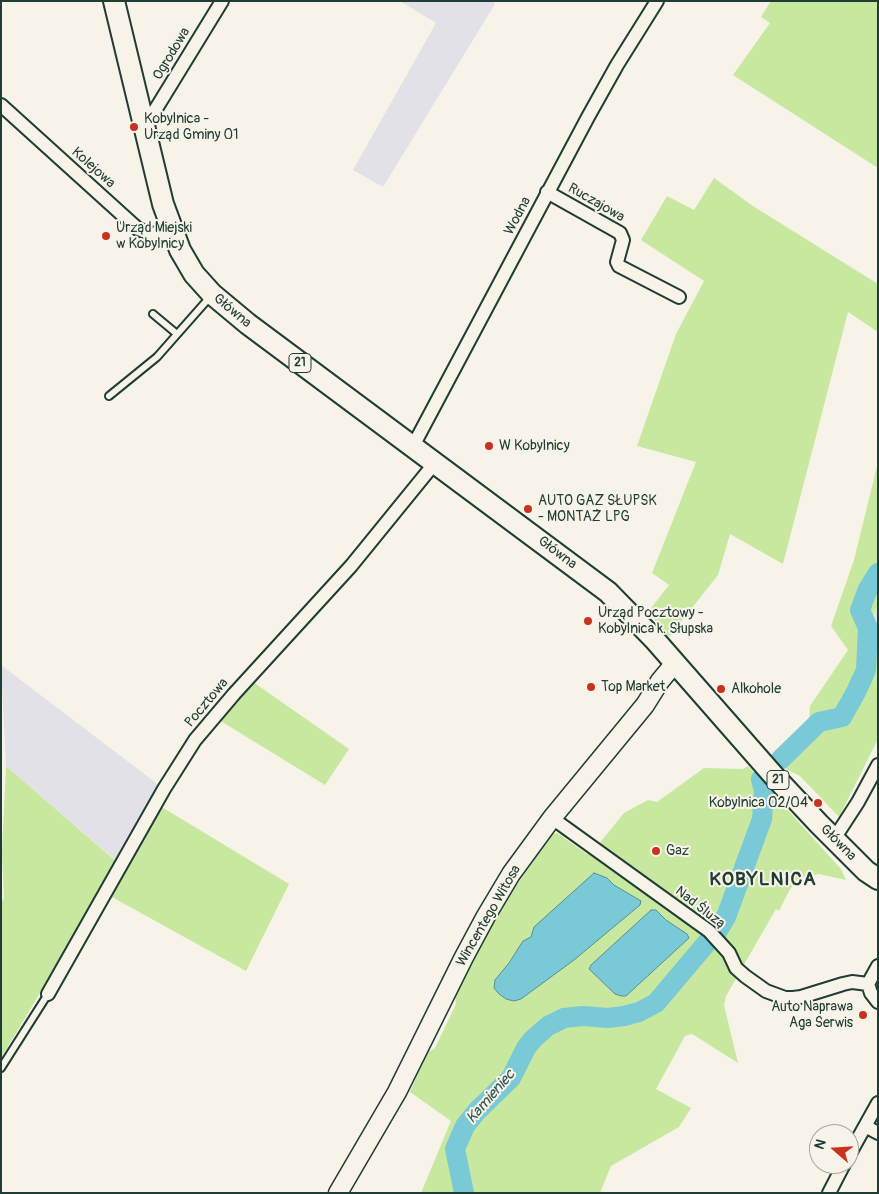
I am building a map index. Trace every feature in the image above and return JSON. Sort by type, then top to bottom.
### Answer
[{"type":"main road","name":"21","points":[[114,1],[163,204],[172,231]]},
{"type":"main road","name":"Główna","points":[[172,231],[180,250],[194,274],[212,294],[248,324],[412,448],[608,592],[634,617],[774,776],[866,871],[878,879]]},
{"type":"street","name":"Ogrodowa","points":[[143,118],[154,112],[222,1]]},
{"type":"street","name":"Wodna","points":[[412,448],[547,192],[617,65],[657,1]]},
{"type":"street","name":"Kolejowa","points":[[1,105],[138,229],[151,234],[172,231]]},
{"type":"street","name":"Ruczajowa","points":[[547,192],[620,233],[623,244],[617,262],[619,266],[679,296]]},
{"type":"street","name":"Pocztowa","points":[[48,994],[164,789],[195,740],[239,688],[351,566],[434,464]]},
{"type":"street","name":"Wincentego Witosa","points":[[338,1193],[397,1092],[486,916],[511,874],[552,818],[645,705],[660,681],[675,663]]},
{"type":"street","points":[[834,838],[854,809],[878,765]]},
{"type":"street","name":"Nad Śluzą","points":[[552,818],[709,932],[729,953],[736,968],[766,991],[785,998],[793,998],[852,982],[868,984]]},
{"type":"street","points":[[878,966],[868,984],[871,993],[878,1002]]},
{"type":"street","points":[[859,1137],[878,1103]]},
{"type":"street","points":[[865,1126],[878,1133]]},
{"type":"street","points":[[828,1193],[838,1174]]},
{"type":"lane","points":[[109,396],[157,357],[212,294]]},
{"type":"lane","points":[[153,314],[177,334]]},
{"type":"lane","points":[[1,1068],[48,994]]},
{"type":"shaded area","points":[[400,1],[492,1],[495,4],[383,187],[353,170],[436,23]]},
{"type":"shaded area","points":[[878,606],[878,644],[875,639],[873,617]]},
{"type":"shaded area","points":[[1,665],[164,789],[121,865],[6,766]]},
{"type":"green space","points":[[771,1],[878,1],[878,168],[733,75],[770,23],[761,17]]},
{"type":"green space","points":[[714,178],[753,206],[878,284],[878,332],[848,312],[783,564],[730,534],[718,575],[669,637],[648,612],[669,585],[652,573],[696,462],[637,446],[676,334],[704,281],[641,240],[667,196],[694,210]]},
{"type":"green space","points":[[878,462],[878,606],[873,617],[875,639],[878,644],[878,739],[839,817],[800,776],[786,769],[773,755],[809,722],[810,706],[848,650],[831,626],[854,560]]},
{"type":"green space","points":[[253,682],[349,749],[325,785],[219,720]]},
{"type":"green space","points":[[6,766],[118,863],[1,1058],[1,903],[4,898],[2,852]]},
{"type":"green space","points":[[748,766],[841,869],[846,880],[819,874],[802,877],[797,880],[789,891],[779,911],[776,909],[726,996],[724,1005],[738,1063],[692,1034],[685,1036],[656,1089],[691,1108],[679,1127],[611,1166],[600,1193],[421,1193],[451,1121],[410,1092],[427,1053],[435,1048],[456,1004],[455,996],[494,918],[549,838],[557,833],[587,854],[598,845],[624,813],[648,800],[657,802],[704,768],[743,769]]},
{"type":"green space","points":[[160,806],[289,884],[246,971],[110,896]]},
{"type":"water","points":[[594,873],[607,878],[614,885],[641,901],[640,905],[574,960],[521,999],[514,1001],[506,999],[499,994],[494,988],[495,980],[523,941],[531,937],[534,927]]},
{"type":"water","points":[[651,910],[656,910],[666,920],[687,934],[689,938],[626,996],[615,994],[589,969],[591,965]]},
{"type":"waterway","name":"Kamieniec","points":[[780,760],[819,722],[842,717],[856,692],[866,670],[868,628],[860,610],[868,589],[878,573]]},
{"type":"waterway","name":"Kamieniec","points":[[717,932],[726,917],[762,819],[764,791],[761,779]]},
{"type":"waterway","name":"Kamieniec","points":[[464,1193],[455,1149],[465,1126],[477,1111],[511,1078],[526,1048],[533,1039],[548,1026],[564,1018],[624,1016],[639,1012],[656,1003],[710,939]]},
{"type":"place","name":"Kobylnica - Urząd Gminy 01","points":[[134,127]]},
{"type":"place","name":"Urząd Miejski w Kobylnicy","points":[[106,236]]},
{"type":"place","name":"W Kobylnicy","points":[[489,446]]},
{"type":"place","name":"AUTO GAZ SŁUPSK - MONTAŻ LPG","points":[[528,509]]},
{"type":"place","name":"Urząd Pocztowy - Kobylnica k. Słupska","points":[[588,621]]},
{"type":"place","name":"Top Market","points":[[591,687]]},
{"type":"place","name":"Alkohole","points":[[721,689]]},
{"type":"place","name":"Kobylnica 02/04","points":[[818,803]]},
{"type":"place","name":"Gaz","points":[[656,851]]},
{"type":"place","name":"Auto Naprawa Aga Serwis","points":[[863,1015]]},
{"type":"district","name":"KOBYLNICA","points":[[763,880]]}]
